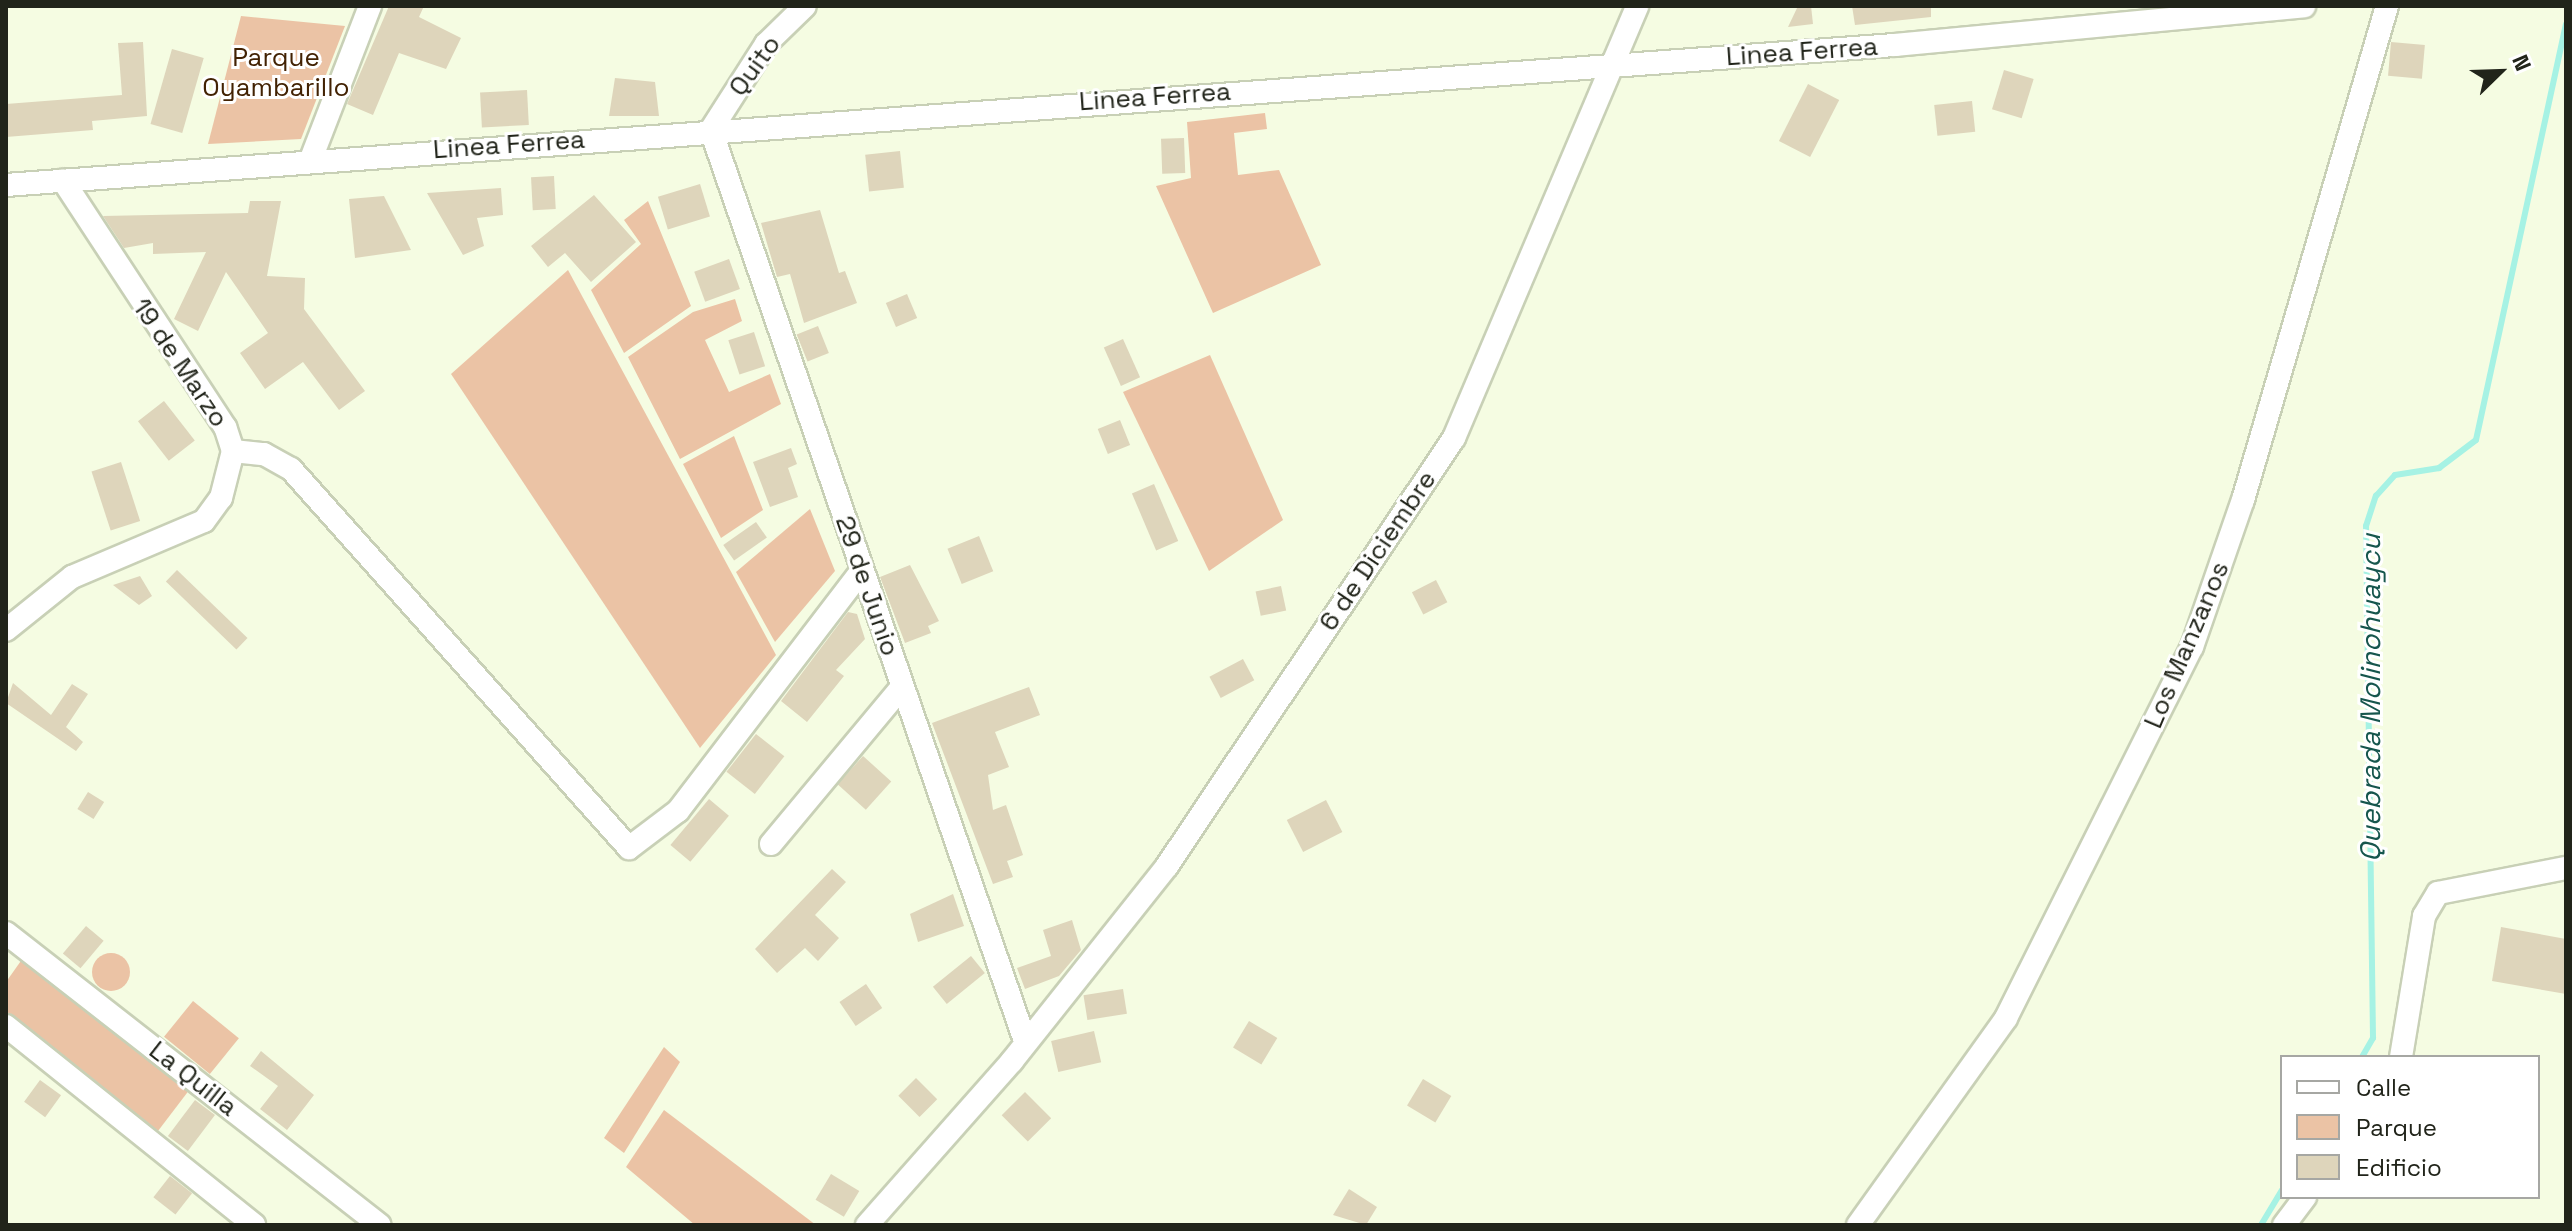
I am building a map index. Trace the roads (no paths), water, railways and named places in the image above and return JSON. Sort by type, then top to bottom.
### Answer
[{"type":"street","points":[[311,159],[370,6]]},
{"type":"street","name":"Quito","points":[[711,130],[766,44],[805,6]]},
{"type":"street","name":"6 de Diciembre","points":[[867,1225],[1025,1041],[1167,866],[1454,438],[1637,6]]},
{"type":"street","name":"Linea Ferrea","points":[[6,185],[311,159],[1614,66],[2304,6]]},
{"type":"street","name":"Los Manzanos","points":[[1858,1225],[2006,1018],[2192,647],[2243,500],[2387,6]]},
{"type":"street","name":"29 de Junio","points":[[711,130],[1025,1041]]},
{"type":"street","name":"19 de Marzo","points":[[6,630],[72,577],[204,521],[221,498],[233,451],[225,427],[63,180]]},
{"type":"street","points":[[233,451],[264,454],[291,469],[629,848],[678,811],[862,570]]},
{"type":"street","points":[[771,844],[902,687]]},
{"type":"street","points":[[2401,1055],[2424,916],[2438,893],[2566,868]]},
{"type":"street","name":"La Quilla","points":[[6,933],[380,1225]]},
{"type":"street","points":[[6,1026],[254,1225]]},
{"type":"street","points":[[2284,1225],[2304,1199]]},
{"type":"waterway","name":"Quebrada Molinohuaycu","points":[[2363,1055],[2373,1038],[2366,526],[2376,496],[2395,475],[2439,468],[2476,440],[2566,25]]},
{"type":"waterway","name":"Quebrada Molinohuaycu","points":[[2261,1225],[2280,1193]]},
{"type":"park label","name":"Parque Oyambarillo","points":[[276,73]]}]
